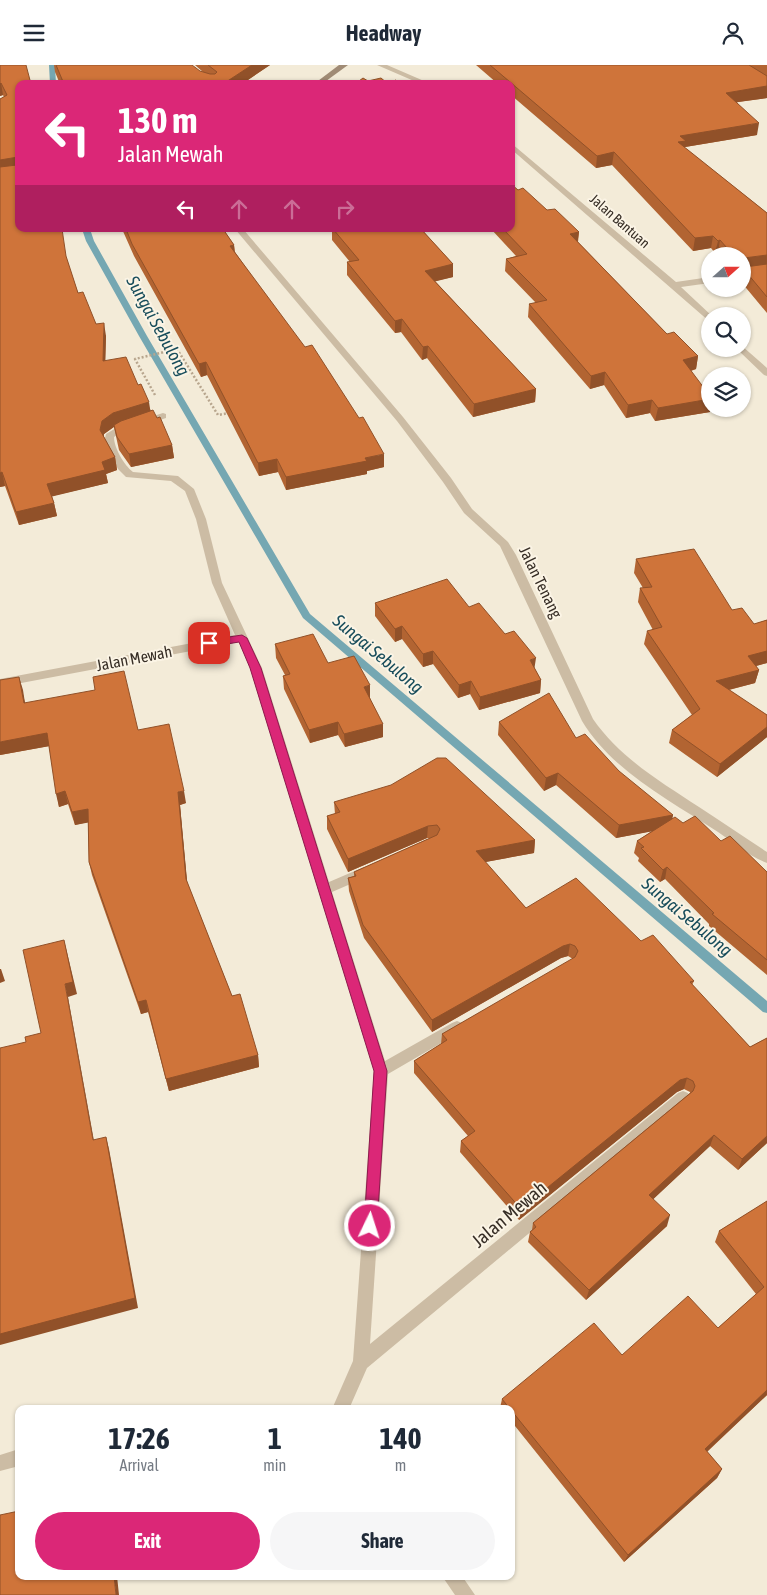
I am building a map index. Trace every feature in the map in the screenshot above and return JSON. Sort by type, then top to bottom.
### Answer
[{"type":"street","points":[[323,80],[344,65]]},
{"type":"street","points":[[381,65],[418,80]]},
{"type":"street","name":"Jalan Bantuan","points":[[515,148],[701,310]]},
{"type":"street","name":"Jalan Tenang","points":[[243,232],[400,419],[468,511],[504,545],[511,555],[596,735],[607,747],[654,783],[767,858]]},
{"type":"street","points":[[674,285],[701,281]]},
{"type":"street","points":[[750,357],[767,373]]},
{"type":"street","points":[[163,416],[119,429],[109,436],[109,442],[122,469],[130,475],[174,478],[189,489],[201,519],[218,583],[242,638]]},
{"type":"street","name":"Jalan Mewah","points":[[0,683],[242,638],[256,668],[381,1071],[361,1362],[342,1405]]},
{"type":"street","points":[[325,889],[378,866]]},
{"type":"street","points":[[381,1071],[466,1022]]},
{"type":"street","name":"Jalan Mewah","points":[[361,1362],[683,1097]]},
{"type":"street","points":[[0,1463],[15,1458]]},
{"type":"street","points":[[454,1580],[466,1595]]},
{"type":"path","points":[[163,416],[164,412],[135,359],[177,349],[218,415],[236,411]]},
{"type":"building","points":[[0,65],[26,65],[30,80],[15,80],[15,158],[0,160],[0,99],[7,95],[0,84]]},
{"type":"building","points":[[56,65],[192,65],[200,71],[215,74],[217,72],[208,65],[252,65],[229,80],[62,80]]},
{"type":"building","points":[[490,65],[749,65],[767,76],[767,86],[726,93],[759,123],[680,136],[686,141],[678,142],[767,213],[767,255],[751,257],[751,247],[726,247],[713,236],[695,238],[614,152],[597,156],[515,86],[515,80],[508,80]]},
{"type":"building","points":[[15,165],[15,232],[62,232],[66,256],[78,293],[83,292],[96,324],[104,323],[103,361],[126,357],[138,385],[141,384],[149,402],[113,413],[102,421],[100,430],[115,457],[102,462],[105,470],[47,484],[54,503],[16,512],[2,472],[0,473],[0,167]]},
{"type":"building","points":[[515,187],[518,190],[523,188],[547,210],[555,209],[579,232],[570,234],[667,334],[674,332],[698,356],[683,360],[701,384],[701,401],[658,408],[652,400],[628,405],[605,372],[591,376],[529,304],[547,300],[506,259],[527,254],[506,232],[515,232]]},
{"type":"building","points":[[127,232],[225,232],[234,245],[230,246],[305,347],[312,345],[359,418],[363,417],[384,454],[365,458],[367,461],[286,477],[277,459],[258,463],[206,362],[199,364],[132,244]]},
{"type":"building","points":[[336,232],[424,232],[453,264],[425,271],[536,389],[474,404],[428,346],[423,347],[402,319],[395,321],[347,262],[359,260]]},
{"type":"building","points":[[767,264],[767,297],[751,278],[751,266]]},
{"type":"building","points":[[153,410],[157,418],[160,417],[172,445],[129,454],[117,437],[114,425]]},
{"type":"building","points":[[694,549],[732,610],[742,608],[754,624],[767,620],[767,651],[748,656],[759,670],[716,681],[767,715],[767,727],[720,764],[672,730],[700,709],[647,631],[662,627],[640,588],[652,587],[636,559]]},
{"type":"building","points":[[447,579],[469,607],[479,603],[505,634],[514,631],[536,658],[530,660],[541,680],[480,697],[471,681],[459,685],[433,651],[423,654],[402,626],[395,629],[375,603]]},
{"type":"building","points":[[313,634],[328,663],[354,656],[370,685],[364,687],[383,724],[344,734],[338,722],[309,730],[283,676],[290,674],[275,644]]},
{"type":"building","points":[[124,671],[138,730],[169,724],[184,791],[178,792],[186,879],[232,996],[240,994],[258,1055],[166,1079],[146,1000],[138,1002],[89,862],[88,809],[72,812],[65,791],[56,794],[47,733],[0,742],[0,680],[19,677],[24,703],[95,690],[93,677]]},
{"type":"building","points":[[549,693],[576,738],[585,734],[619,771],[673,815],[619,825],[558,773],[546,778],[499,722]]},
{"type":"building","points":[[437,758],[446,758],[535,840],[476,851],[526,908],[576,878],[641,941],[653,935],[694,981],[690,982],[750,1047],[767,1038],[767,1136],[742,1159],[714,1135],[649,1195],[670,1215],[589,1290],[530,1232],[536,1227],[533,1223],[693,1091],[695,1086],[693,1081],[687,1078],[680,1080],[521,1209],[461,1141],[475,1131],[414,1061],[447,1040],[442,1034],[575,957],[578,951],[575,946],[570,944],[563,946],[432,1020],[363,925],[348,878],[356,876],[354,872],[437,835],[440,829],[437,825],[428,826],[348,859],[327,816],[340,812],[334,802],[391,785]]},
{"type":"building","points":[[695,816],[721,841],[730,836],[767,872],[767,960],[712,914],[714,913],[667,867],[663,870],[641,848],[644,847],[637,841],[675,817],[683,823]]},
{"type":"building","points":[[64,940],[73,982],[65,984],[93,1140],[106,1137],[135,1298],[0,1334],[0,1048],[26,1042],[25,1037],[41,1033],[23,950]]},
{"type":"building","points":[[767,1201],[767,1390],[705,1449],[722,1469],[628,1555],[515,1415],[515,1405],[507,1405],[502,1399],[594,1323],[622,1355],[688,1296],[718,1328],[764,1287],[719,1231]]},
{"type":"building","points":[[15,1512],[15,1580],[114,1580],[116,1595],[0,1595],[0,1515]]},
{"type":"waterway","name":"Sungai Sebulong","points":[[52,65],[53,80]]},
{"type":"waterway","name":"Sungai Sebulong","points":[[87,232],[90,241],[143,336],[306,616],[767,1008]]},
{"type":"route","points":[[209,643],[242,638],[256,668],[381,1071],[370,1226]]}]
